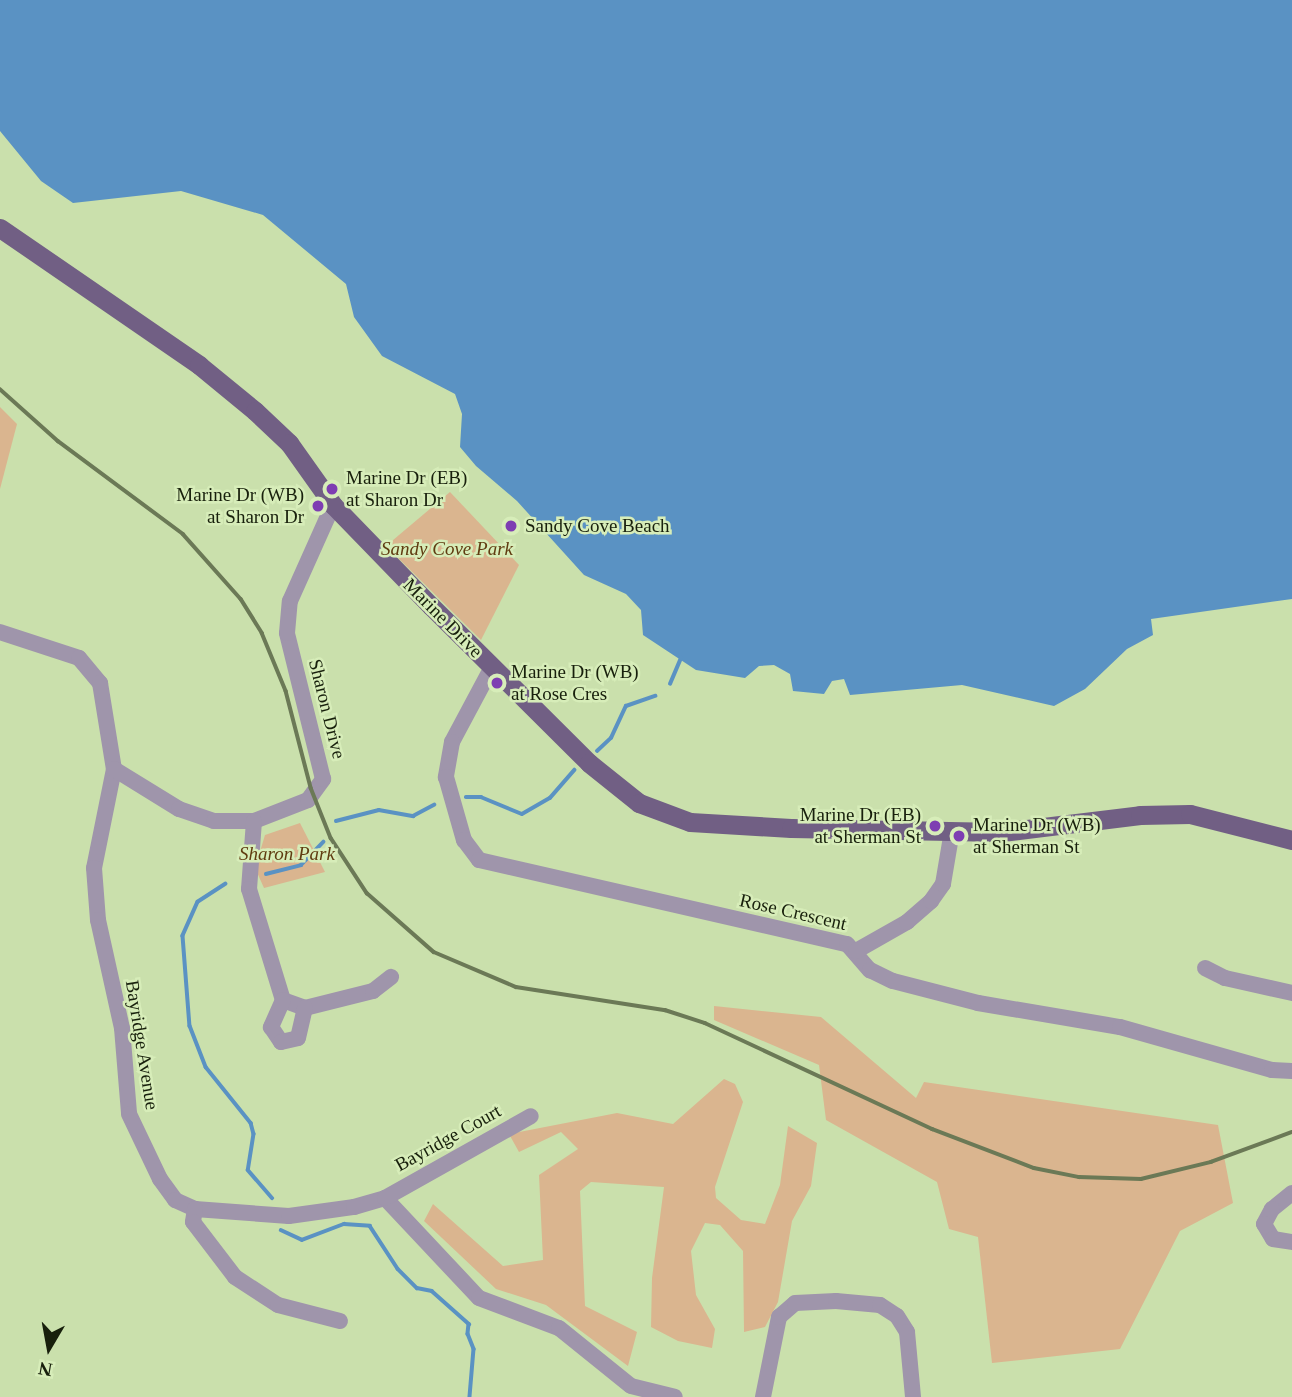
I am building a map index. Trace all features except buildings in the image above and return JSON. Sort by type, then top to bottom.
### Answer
[{"type":"main road","name":"Marine Drive","points":[[0,228],[199,365],[255,411],[289,443],[333,505],[487,662],[621,792],[659,812],[714,825],[1002,832],[1140,815],[1190,814],[1292,839]]},
{"type":"street","name":"Sharon Drive","points":[[114,769],[179,809],[214,821],[254,821],[308,800],[323,779],[287,633],[290,601],[333,505]]},
{"type":"street","name":"Bayridge Avenue","points":[[0,632],[71,653],[92,668],[103,695],[104,728],[114,769],[94,868],[99,920],[122,1028],[129,1114],[160,1179],[175,1200],[195,1209]]},
{"type":"street","name":"Rose Crescent","points":[[487,662],[452,742],[446,777],[464,840],[479,860],[846,944],[856,951],[870,970],[893,981],[978,1003],[1120,1027],[1272,1070],[1292,1071]]},
{"type":"street","points":[[254,821],[248,889],[283,1000],[271,1027],[281,1042],[298,1038],[305,1008]]},
{"type":"street","points":[[856,951],[907,922],[931,901],[943,884],[952,831]]},
{"type":"street","points":[[1205,968],[1225,978],[1292,993]]},
{"type":"street","points":[[283,1000],[305,1008],[373,991],[391,977]]},
{"type":"street","name":"Bayridge Court","points":[[385,1198],[531,1116]]},
{"type":"street","points":[[1292,1193],[1272,1209],[1264,1224],[1273,1239],[1292,1242]]},
{"type":"street","points":[[340,1321],[278,1305],[235,1277],[193,1222],[195,1209],[289,1216],[354,1207],[385,1198],[479,1298],[559,1328],[640,1393],[675,1397]]},
{"type":"street","points":[[762,1397],[779,1317],[795,1303],[836,1301],[880,1305],[897,1316],[906,1332],[913,1397]]},
{"type":"green space","points":[[0,407],[17,424],[0,489]]},
{"type":"green space","name":"Sandy Cove Park","points":[[450,492],[519,565],[481,640],[386,546]]},
{"type":"green space","name":"Sharon Park","points":[[300,823],[325,872],[264,888],[255,868],[265,835]]},
{"type":"green space","points":[[714,1006],[821,1017],[916,1098],[924,1082],[1218,1125],[1233,1203],[1180,1231],[1120,1349],[992,1363],[978,1237],[949,1229],[937,1182],[826,1120],[819,1065],[714,1020]]},
{"type":"green space","points":[[724,1079],[735,1084],[743,1102],[715,1187],[716,1198],[741,1220],[765,1224],[780,1185],[788,1126],[817,1143],[811,1186],[792,1221],[778,1302],[765,1327],[744,1332],[743,1251],[720,1225],[705,1223],[691,1251],[696,1295],[715,1329],[712,1348],[678,1341],[651,1327],[652,1278],[664,1187],[591,1182],[580,1191],[585,1306],[637,1332],[628,1366],[546,1305],[496,1289],[424,1221],[433,1204],[503,1266],[543,1260],[539,1175],[578,1149],[561,1132],[519,1152],[509,1134],[617,1113],[673,1124]]},
{"type":"water","points":[[0,0],[1292,0],[1292,599],[1151,619],[1153,635],[1127,649],[1085,689],[1054,706],[962,685],[850,695],[844,679],[832,681],[824,694],[793,691],[790,674],[774,665],[759,666],[745,678],[696,670],[643,635],[641,610],[626,594],[584,575],[517,501],[476,466],[460,447],[462,414],[455,394],[382,356],[354,317],[346,284],[263,215],[181,191],[73,203],[41,181],[0,131]]},
{"type":"waterway","points":[[670,684],[681,658]]},
{"type":"waterway","points":[[597,751],[611,738],[626,706],[655,696]]},
{"type":"waterway","points":[[466,797],[481,797],[522,814],[550,798],[574,770]]},
{"type":"waterway","points":[[336,821],[379,810],[413,816],[434,805]]},
{"type":"waterway","points":[[266,874],[301,865],[323,842]]},
{"type":"waterway","points":[[226,884],[198,902],[183,936],[190,1026],[206,1067],[251,1123],[254,1134],[248,1170],[272,1198]]},
{"type":"waterway","points":[[281,1230],[302,1240],[344,1224],[370,1226],[398,1269],[417,1288],[432,1291],[469,1324],[468,1334],[474,1349],[470,1397]]},
{"type":"railway","points":[[0,389],[58,441],[183,534],[241,599],[262,633],[286,691],[311,788],[331,838],[367,893],[434,952],[516,987],[665,1010],[705,1023],[932,1129],[1034,1168],[1079,1177],[1141,1179],[1211,1162],[1292,1132]]},
{"type":"place","name":"Marine Dr (EB) at Sharon Dr","points":[[332,489]]},
{"type":"place","name":"Marine Dr (WB) at Sharon Dr","points":[[318,506]]},
{"type":"place","name":"Sandy Cove Beach","points":[[511,526]]},
{"type":"place","name":"Marine Dr (WB) at Rose Cres","points":[[497,683]]},
{"type":"place","name":"Marine Dr (EB) at Sherman St","points":[[935,826]]},
{"type":"place","name":"Marine Dr (WB) at Sherman St","points":[[959,836]]}]
